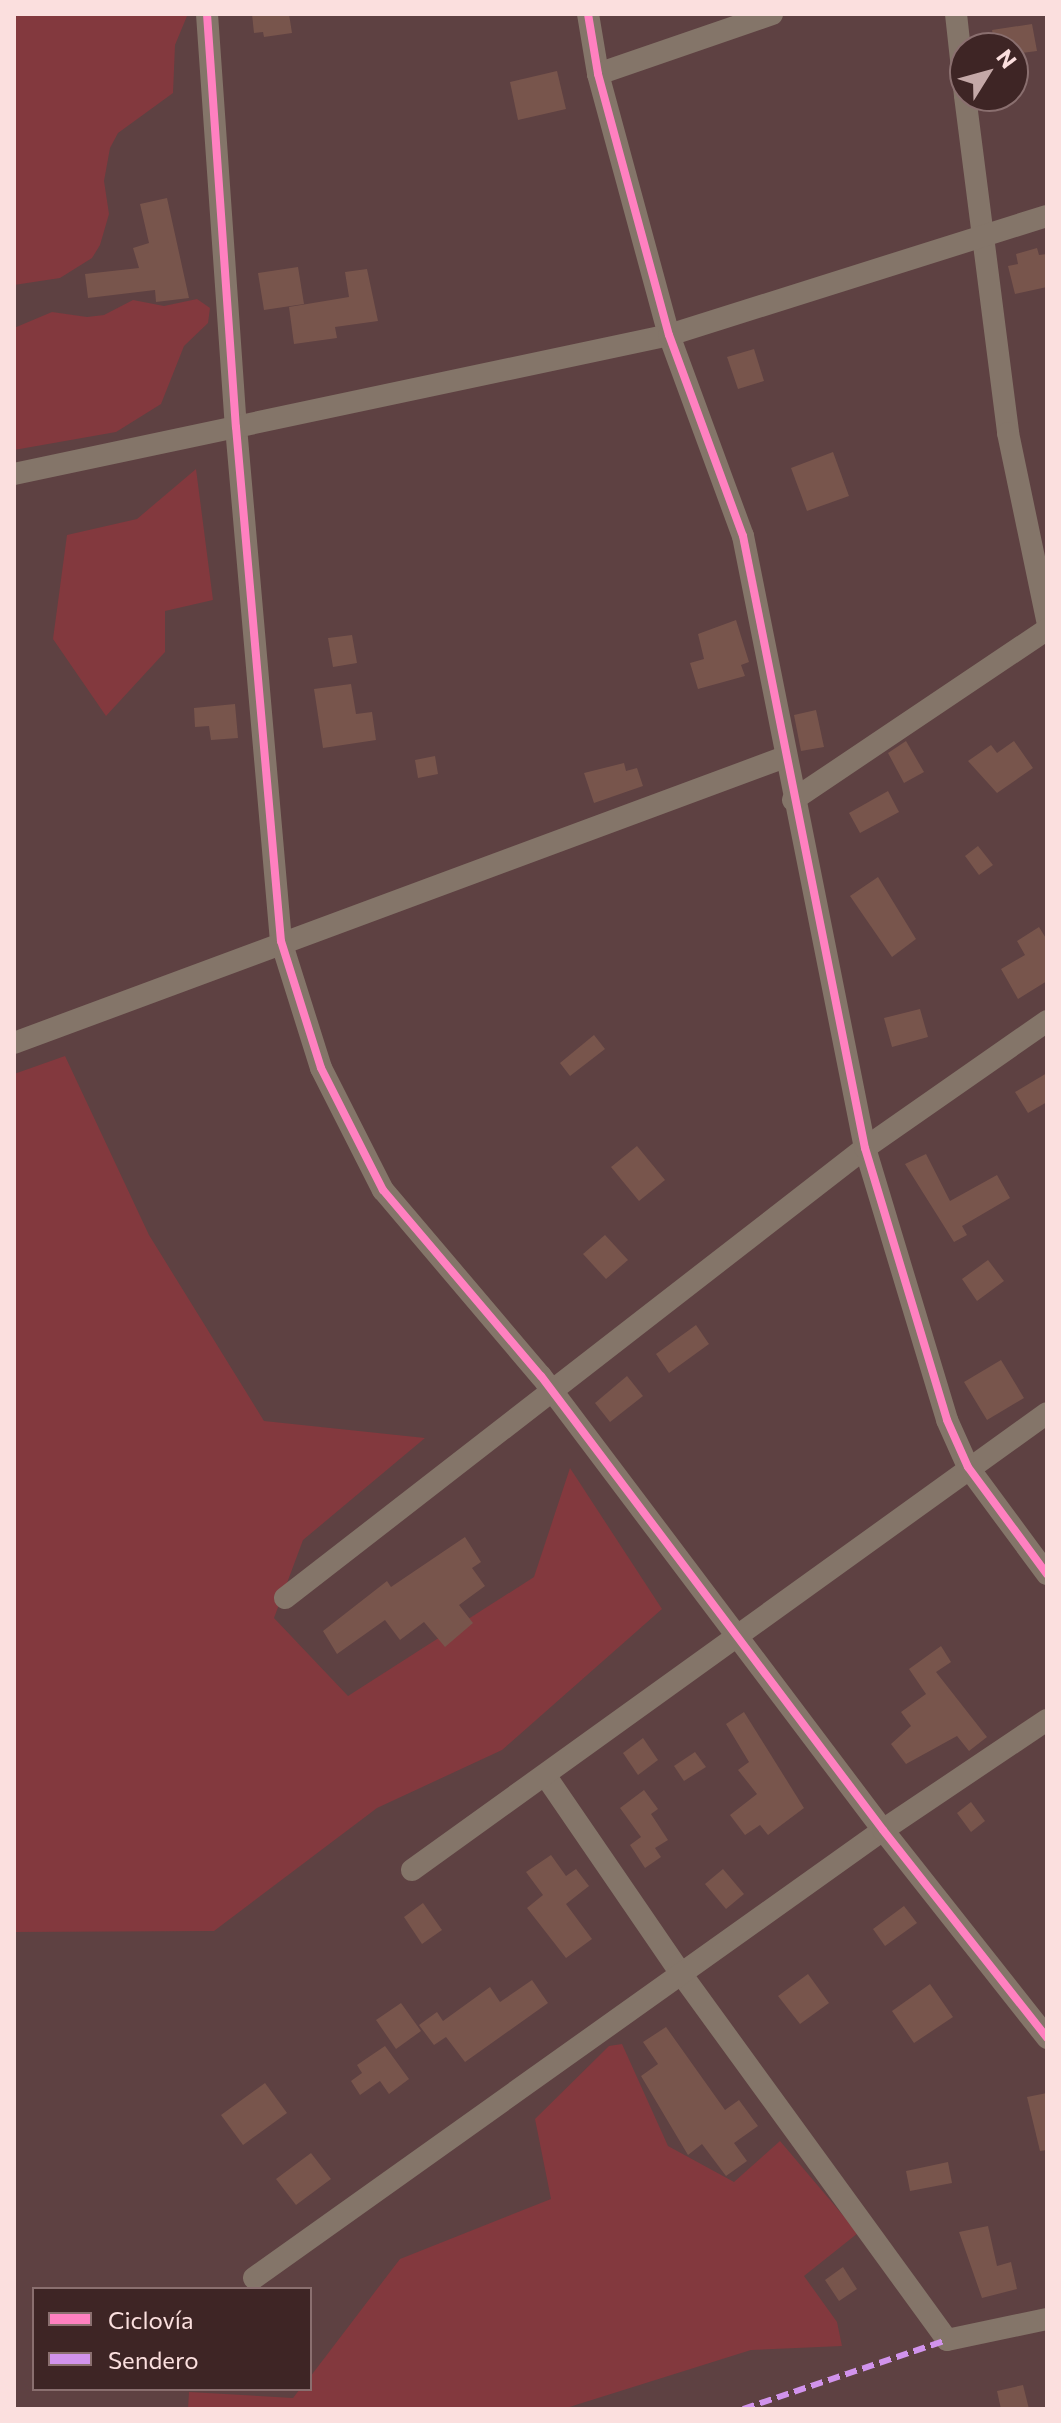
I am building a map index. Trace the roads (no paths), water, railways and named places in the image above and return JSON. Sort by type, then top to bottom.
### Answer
[{"type":"street","points":[[207,14],[236,427],[281,941],[321,1068],[383,1190],[552,1391],[883,1830],[1047,2038]]},
{"type":"street","points":[[588,14],[598,74],[669,335],[743,536],[793,800],[865,1148],[947,1420],[968,1467],[1047,1574]]},
{"type":"street","points":[[598,74],[772,14]]},
{"type":"street","points":[[967,112],[1008,433],[1047,620]]},
{"type":"street","points":[[14,474],[669,335],[1047,216]]},
{"type":"street","points":[[793,800],[1047,629]]},
{"type":"street","points":[[14,1043],[281,941],[785,757]]},
{"type":"street","points":[[285,1598],[865,1148],[1047,1021]]},
{"type":"street","points":[[412,1870],[1047,1413]]},
{"type":"street","points":[[254,2278],[883,1830],[1047,1720]]},
{"type":"street","points":[[545,1775],[682,1975],[947,2340],[1047,2319]]}]
